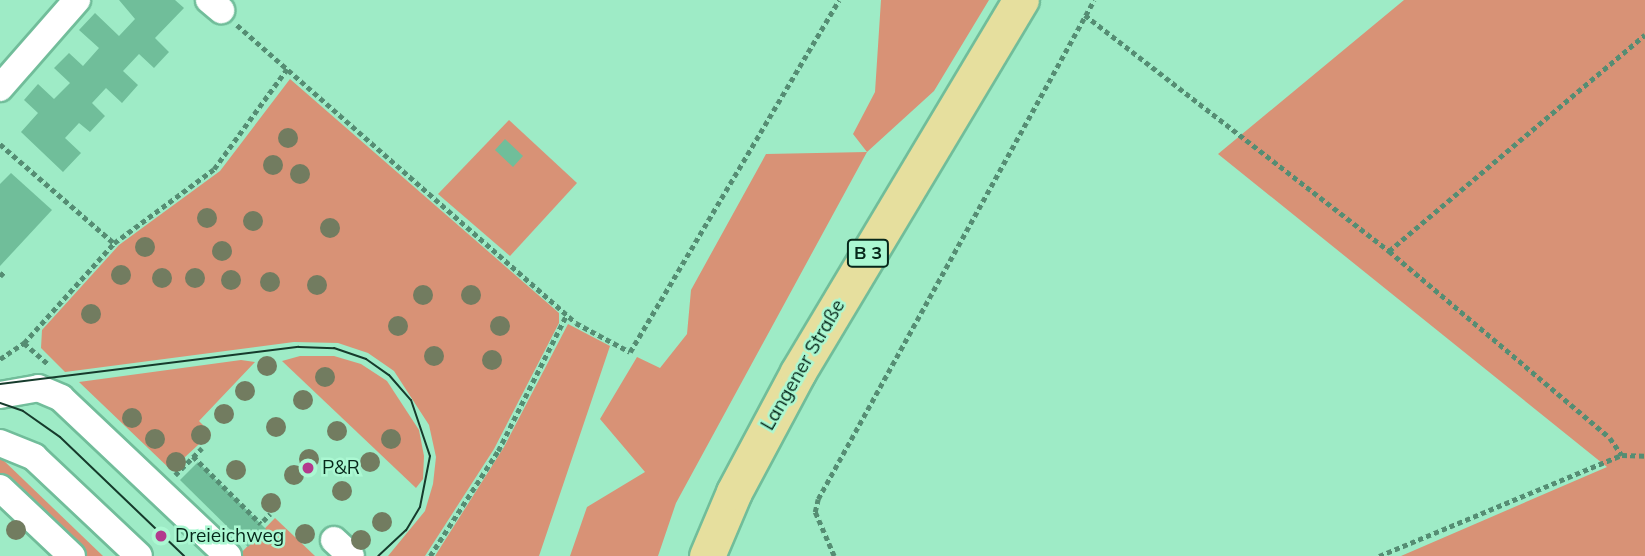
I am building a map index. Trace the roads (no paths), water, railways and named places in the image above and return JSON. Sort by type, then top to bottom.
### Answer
[{"type":"main road","name":"Langener Straße","points":[[707,556],[734,492],[798,372],[1021,0]]},
{"type":"street","points":[[0,88],[77,0]]},
{"type":"street","points":[[0,396],[38,388],[61,398],[228,556]]},
{"type":"street","points":[[0,442],[115,556]]},
{"type":"street","points":[[0,442],[34,457],[139,556]]},
{"type":"street","points":[[0,488],[72,556]]},
{"type":"tram line","points":[[0,384],[299,347],[334,348],[366,359],[389,375],[411,400],[430,456],[420,507],[406,530],[378,556]]},
{"type":"tram line","points":[[0,403],[23,411],[60,437],[184,556]]},
{"type":"place","name":"P&R","points":[[308,468]]},
{"type":"place","name":"Dreieichweg","points":[[161,536]]}]
